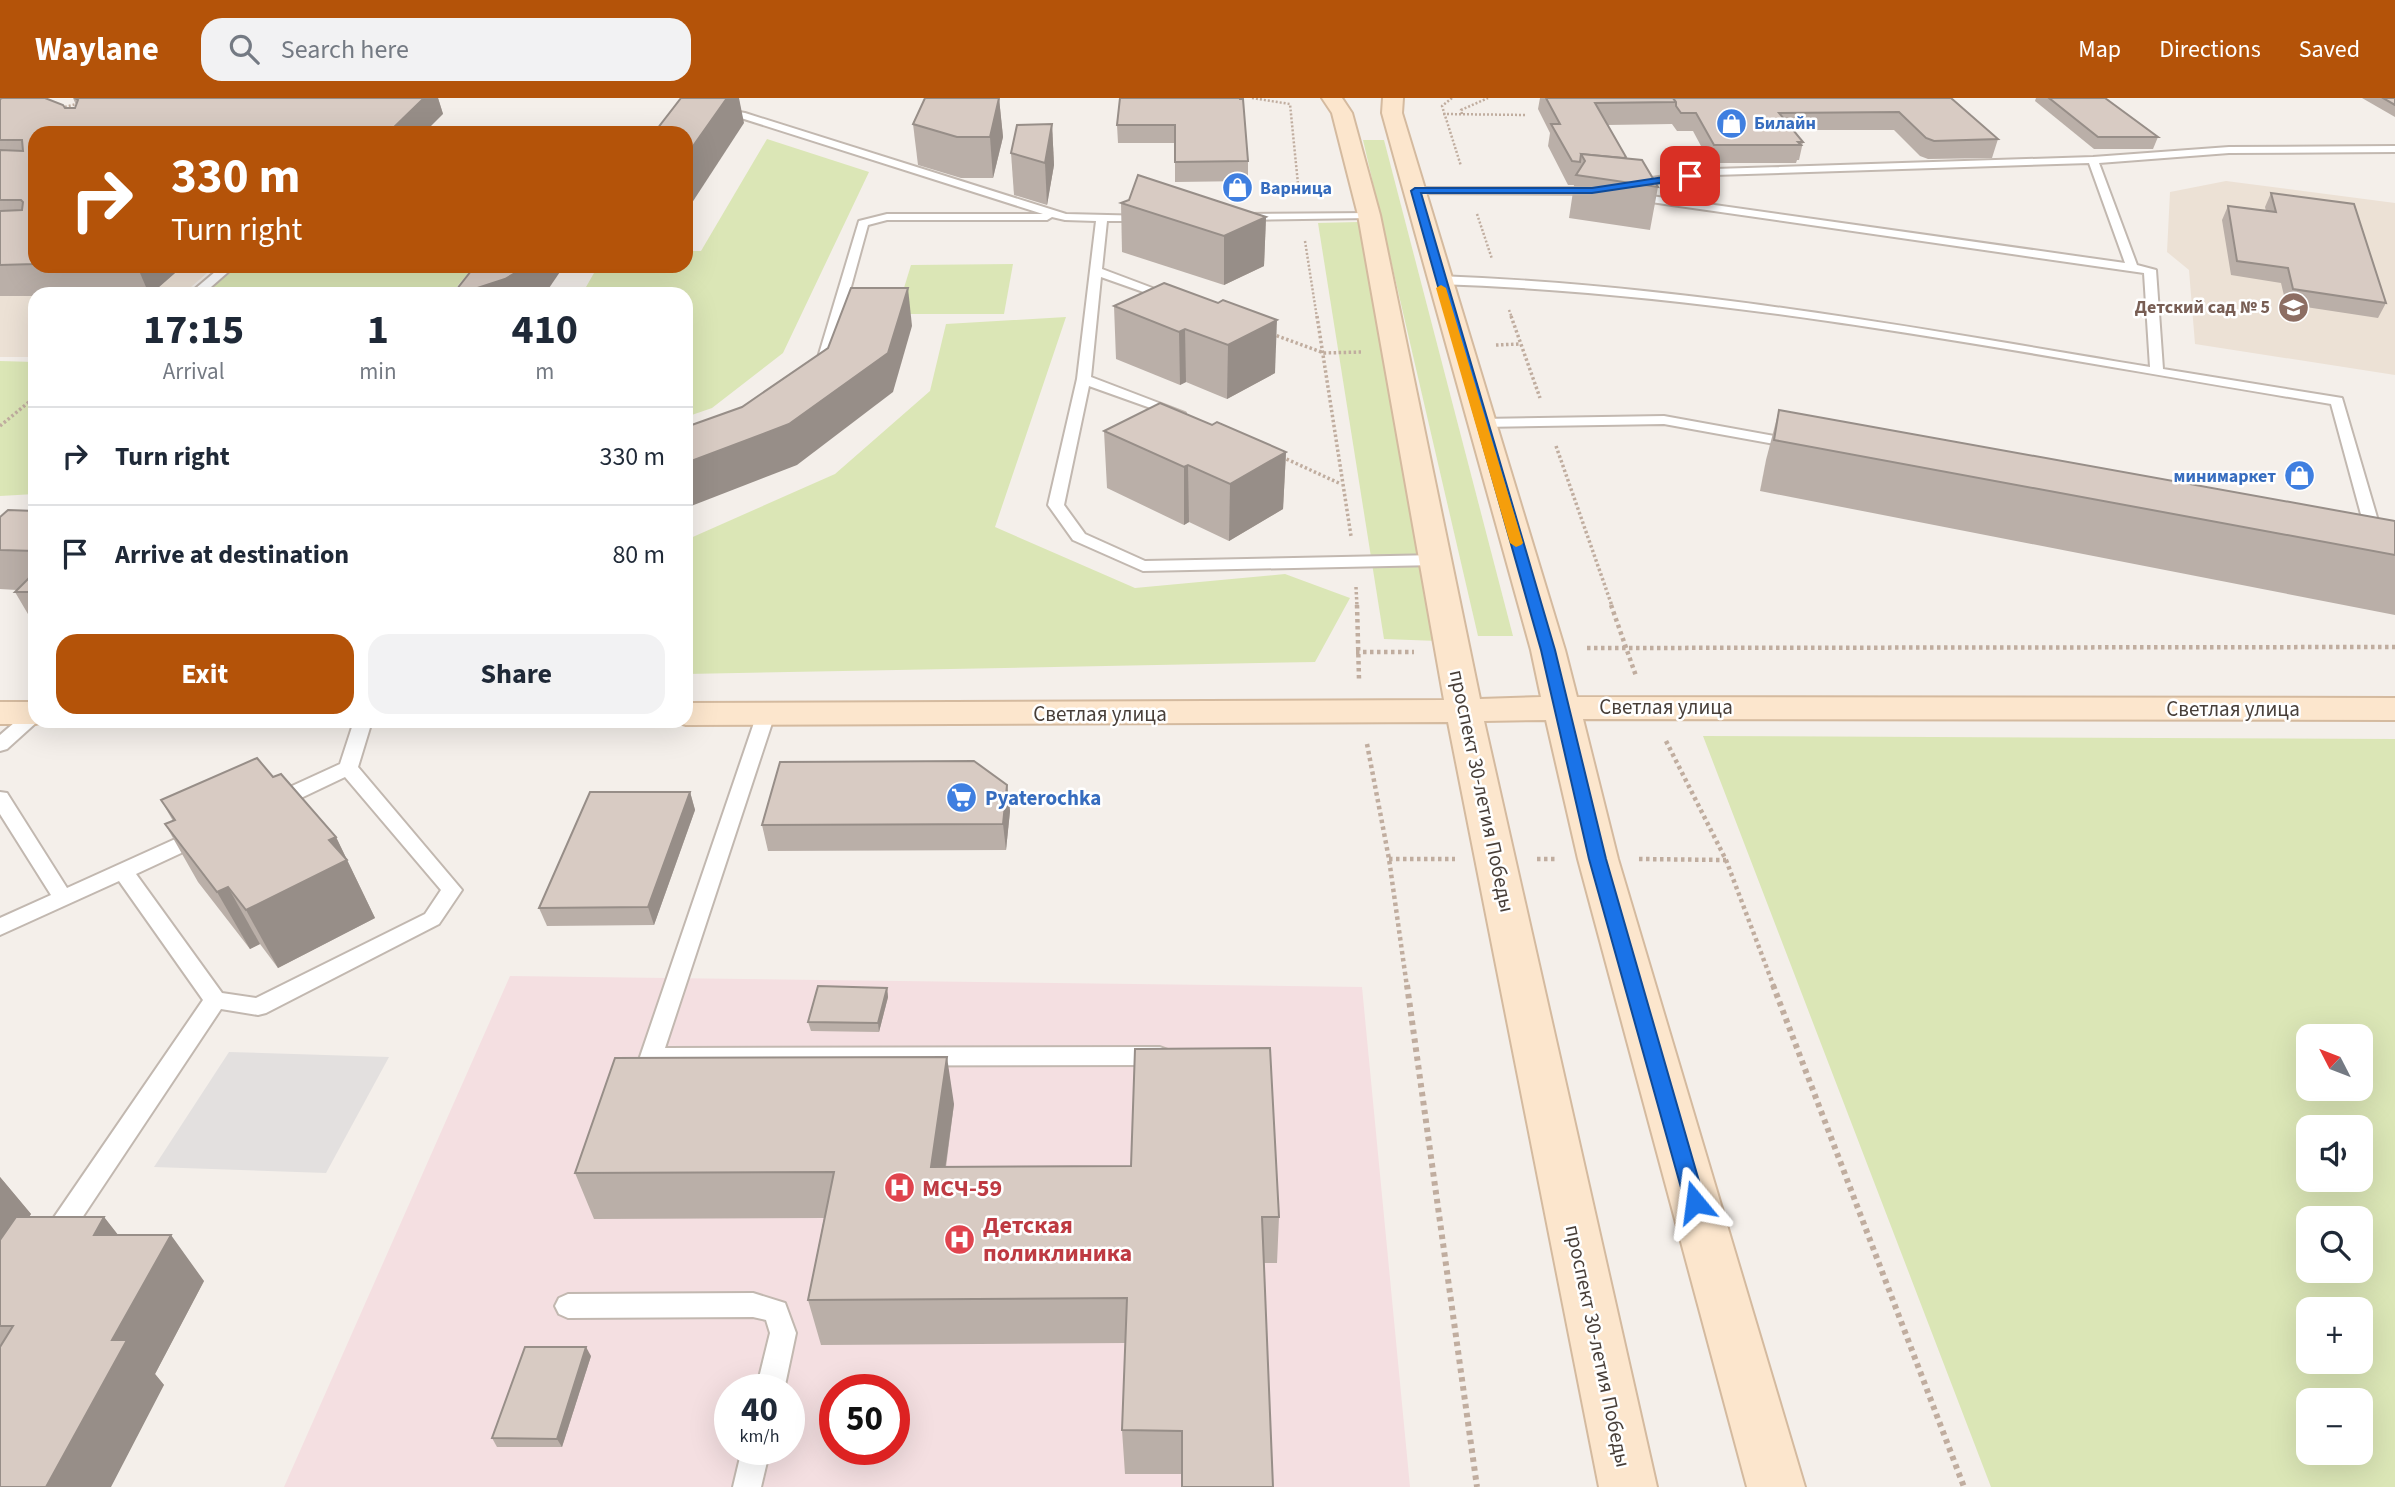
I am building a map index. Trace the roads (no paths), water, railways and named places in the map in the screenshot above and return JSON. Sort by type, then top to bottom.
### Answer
[{"type":"main road","name":"проспект 30-летия Победы","points":[[1332,98],[1342,113],[1369,215],[1464,711],[1628,1487]]},
{"type":"main road","points":[[1393,98],[1392,113],[1548,650],[1606,891],[1776,1487]]},
{"type":"main road","name":"Светлая улица","points":[[693,714],[1361,713],[1649,706],[2395,709]]},
{"type":"main road","points":[[0,713],[28,713]]},
{"type":"lane","points":[[701,108],[742,115],[1065,217]]},
{"type":"lane","points":[[2157,372],[2150,270],[1619,190],[1714,172],[2093,160],[2229,150],[2395,149]]},
{"type":"lane","points":[[2093,160],[2133,267]]},
{"type":"lane","points":[[1415,191],[1606,190]]},
{"type":"lane","points":[[1236,217],[1369,215]]},
{"type":"lane","points":[[808,386],[819,379],[863,223],[887,217],[1156,218]]},
{"type":"lane","points":[[1102,218],[1084,379],[1056,505],[1079,537],[1143,566],[1437,560]]},
{"type":"lane","points":[[1098,272],[1175,299]]},
{"type":"lane","points":[[204,287],[220,273]]},
{"type":"lane","points":[[1439,280],[1587,285],[1698,298],[2337,401],[2372,550],[2395,554]]},
{"type":"lane","points":[[1084,379],[1190,417]]},
{"type":"lane","points":[[1481,424],[1664,420],[1815,448]]},
{"type":"lane","points":[[766,714],[651,1057],[1175,1056]]},
{"type":"lane","points":[[0,746],[28,720]]},
{"type":"lane","points":[[261,808],[348,768],[361,728]]},
{"type":"lane","points":[[123,871],[215,1000],[258,1007],[432,919],[452,890],[348,768]]},
{"type":"lane","points":[[0,798],[63,898]]},
{"type":"lane","points":[[0,927],[223,825]]},
{"type":"lane","points":[[40,1260],[215,1000]]},
{"type":"lane","points":[[568,1306],[753,1305],[776,1311],[783,1333],[774,1374]]},
{"type":"lane","points":[[747,1487],[752,1465]]},
{"type":"place","name":"Билайн","points":[[1731,123]]},
{"type":"place","name":"Варница","points":[[1237,188]]},
{"type":"place","name":"Детский сад № 5","points":[[2293,307]]},
{"type":"place","name":"минимаркет","points":[[2299,476]]},
{"type":"place","name":"Pyaterochka","points":[[962,798]]},
{"type":"place","name":"МСЧ-59","points":[[899,1188]]},
{"type":"place","name":"Детская поликлиника","points":[[960,1239]]}]
